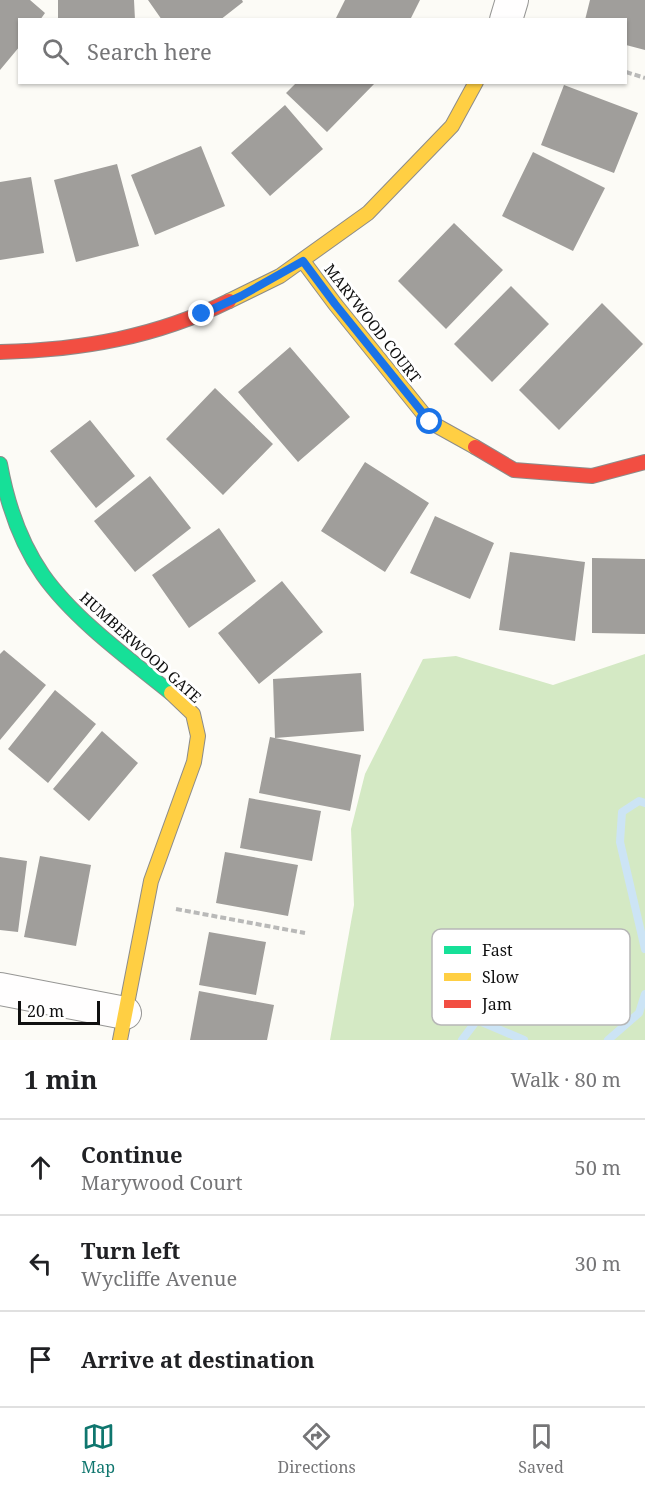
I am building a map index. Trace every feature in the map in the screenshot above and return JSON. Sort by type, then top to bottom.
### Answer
[{"type":"street","points":[[507,18],[512,0]]},
{"type":"street","points":[[0,352],[79,347],[117,341],[202,314],[241,296],[303,261],[368,213],[452,126],[475,84]]},
{"type":"street","name":"MARYWOOD COURT","points":[[303,261],[430,422],[514,470],[592,476],[645,462]]},
{"type":"street","name":"HUMBERWOOD GATE","points":[[0,464],[14,517],[32,557],[53,589],[78,615],[182,702],[193,714],[198,735],[194,762],[151,881],[123,1026]]},
{"type":"street","points":[[0,989],[123,1026]]},
{"type":"path","points":[[627,72],[645,78]]},
{"type":"path","points":[[182,910],[305,933]]},
{"type":"green space","points":[[645,654],[645,1040],[330,1040],[354,905],[351,829],[365,774],[423,659],[456,656],[553,685]]},
{"type":"building","points":[[0,0],[30,0],[45,13],[41,18],[18,18],[18,48],[0,70]]},
{"type":"building","points":[[58,0],[134,0],[135,18],[58,18]]},
{"type":"building","points":[[148,0],[242,0],[243,2],[223,18],[161,18]]},
{"type":"building","points":[[345,0],[420,0],[411,18],[336,18]]},
{"type":"building","points":[[590,0],[645,0],[645,50],[627,45],[627,18],[586,18]]},
{"type":"building","points":[[295,84],[374,84],[327,132],[286,93]]},
{"type":"building","points":[[564,85],[638,113],[614,173],[541,145]]},
{"type":"building","points":[[285,105],[323,149],[270,196],[231,153]]},
{"type":"building","points":[[201,146],[225,206],[155,235],[131,175]]},
{"type":"building","points":[[533,152],[605,188],[573,251],[502,216]]},
{"type":"building","points":[[117,164],[139,246],[76,262],[54,180]]},
{"type":"building","points":[[31,177],[44,253],[0,260],[0,182]]},
{"type":"building","points":[[454,223],[503,270],[446,329],[398,281]]},
{"type":"building","points":[[511,286],[549,324],[492,382],[454,344]]},
{"type":"building","points":[[602,303],[643,344],[559,430],[519,390]]},
{"type":"building","points":[[290,347],[350,417],[298,462],[238,392]]},
{"type":"building","points":[[215,388],[273,444],[223,495],[166,439]]},
{"type":"building","points":[[90,420],[135,476],[96,508],[50,451]]},
{"type":"building","points":[[365,462],[429,503],[385,572],[321,531]]},
{"type":"building","points":[[150,476],[191,528],[135,572],[94,521]]},
{"type":"building","points":[[435,516],[494,543],[470,599],[410,573]]},
{"type":"building","points":[[219,528],[256,581],[189,628],[152,575]]},
{"type":"building","points":[[510,552],[585,562],[575,641],[499,630]]},
{"type":"building","points":[[592,558],[645,559],[645,634],[592,633]]},
{"type":"building","points":[[282,581],[323,632],[259,684],[218,633]]},
{"type":"building","points":[[4,650],[46,685],[0,740],[0,654]]},
{"type":"building","points":[[361,673],[364,731],[275,738],[273,679]]},
{"type":"building","points":[[55,690],[96,724],[48,783],[8,749]]},
{"type":"building","points":[[102,731],[138,763],[89,821],[53,789]]},
{"type":"building","points":[[270,737],[361,755],[350,811],[259,793]]},
{"type":"building","points":[[249,798],[321,811],[312,861],[240,848]]},
{"type":"building","points":[[225,852],[298,865],[288,916],[216,903]]},
{"type":"building","points":[[40,856],[91,865],[76,946],[24,937]]},
{"type":"building","points":[[0,857],[27,861],[18,932],[0,930]]},
{"type":"building","points":[[209,932],[266,942],[256,995],[199,985]]},
{"type":"building","points":[[199,991],[274,1005],[267,1040],[190,1040]]},
{"type":"waterway","points":[[645,803],[639,801],[622,812],[620,842],[645,949]]},
{"type":"waterway","points":[[630,1021],[639,1013],[645,994]]},
{"type":"waterway","points":[[462,1040],[473,1025]]},
{"type":"waterway","points":[[489,1025],[524,1040]]},
{"type":"waterway","points":[[608,1040],[625,1025]]},
{"type":"traffic: fast","points":[[0,464],[6,493],[16,522],[43,575],[86,623],[171,693]]},
{"type":"traffic: slow","points":[[229,301],[280,276],[368,213],[452,126],[475,84]]},
{"type":"traffic: slow","points":[[303,261],[430,422],[475,447]]},
{"type":"traffic: slow","points":[[120,1040],[151,881],[194,762],[198,736],[193,714],[171,693]]},
{"type":"traffic: jam","points":[[0,352],[60,348],[118,339],[174,324],[229,301]]},
{"type":"traffic: jam","points":[[475,447],[514,470],[592,476],[645,462]]},
{"type":"route","points":[[202,314],[280,276],[303,261],[430,422]]}]
